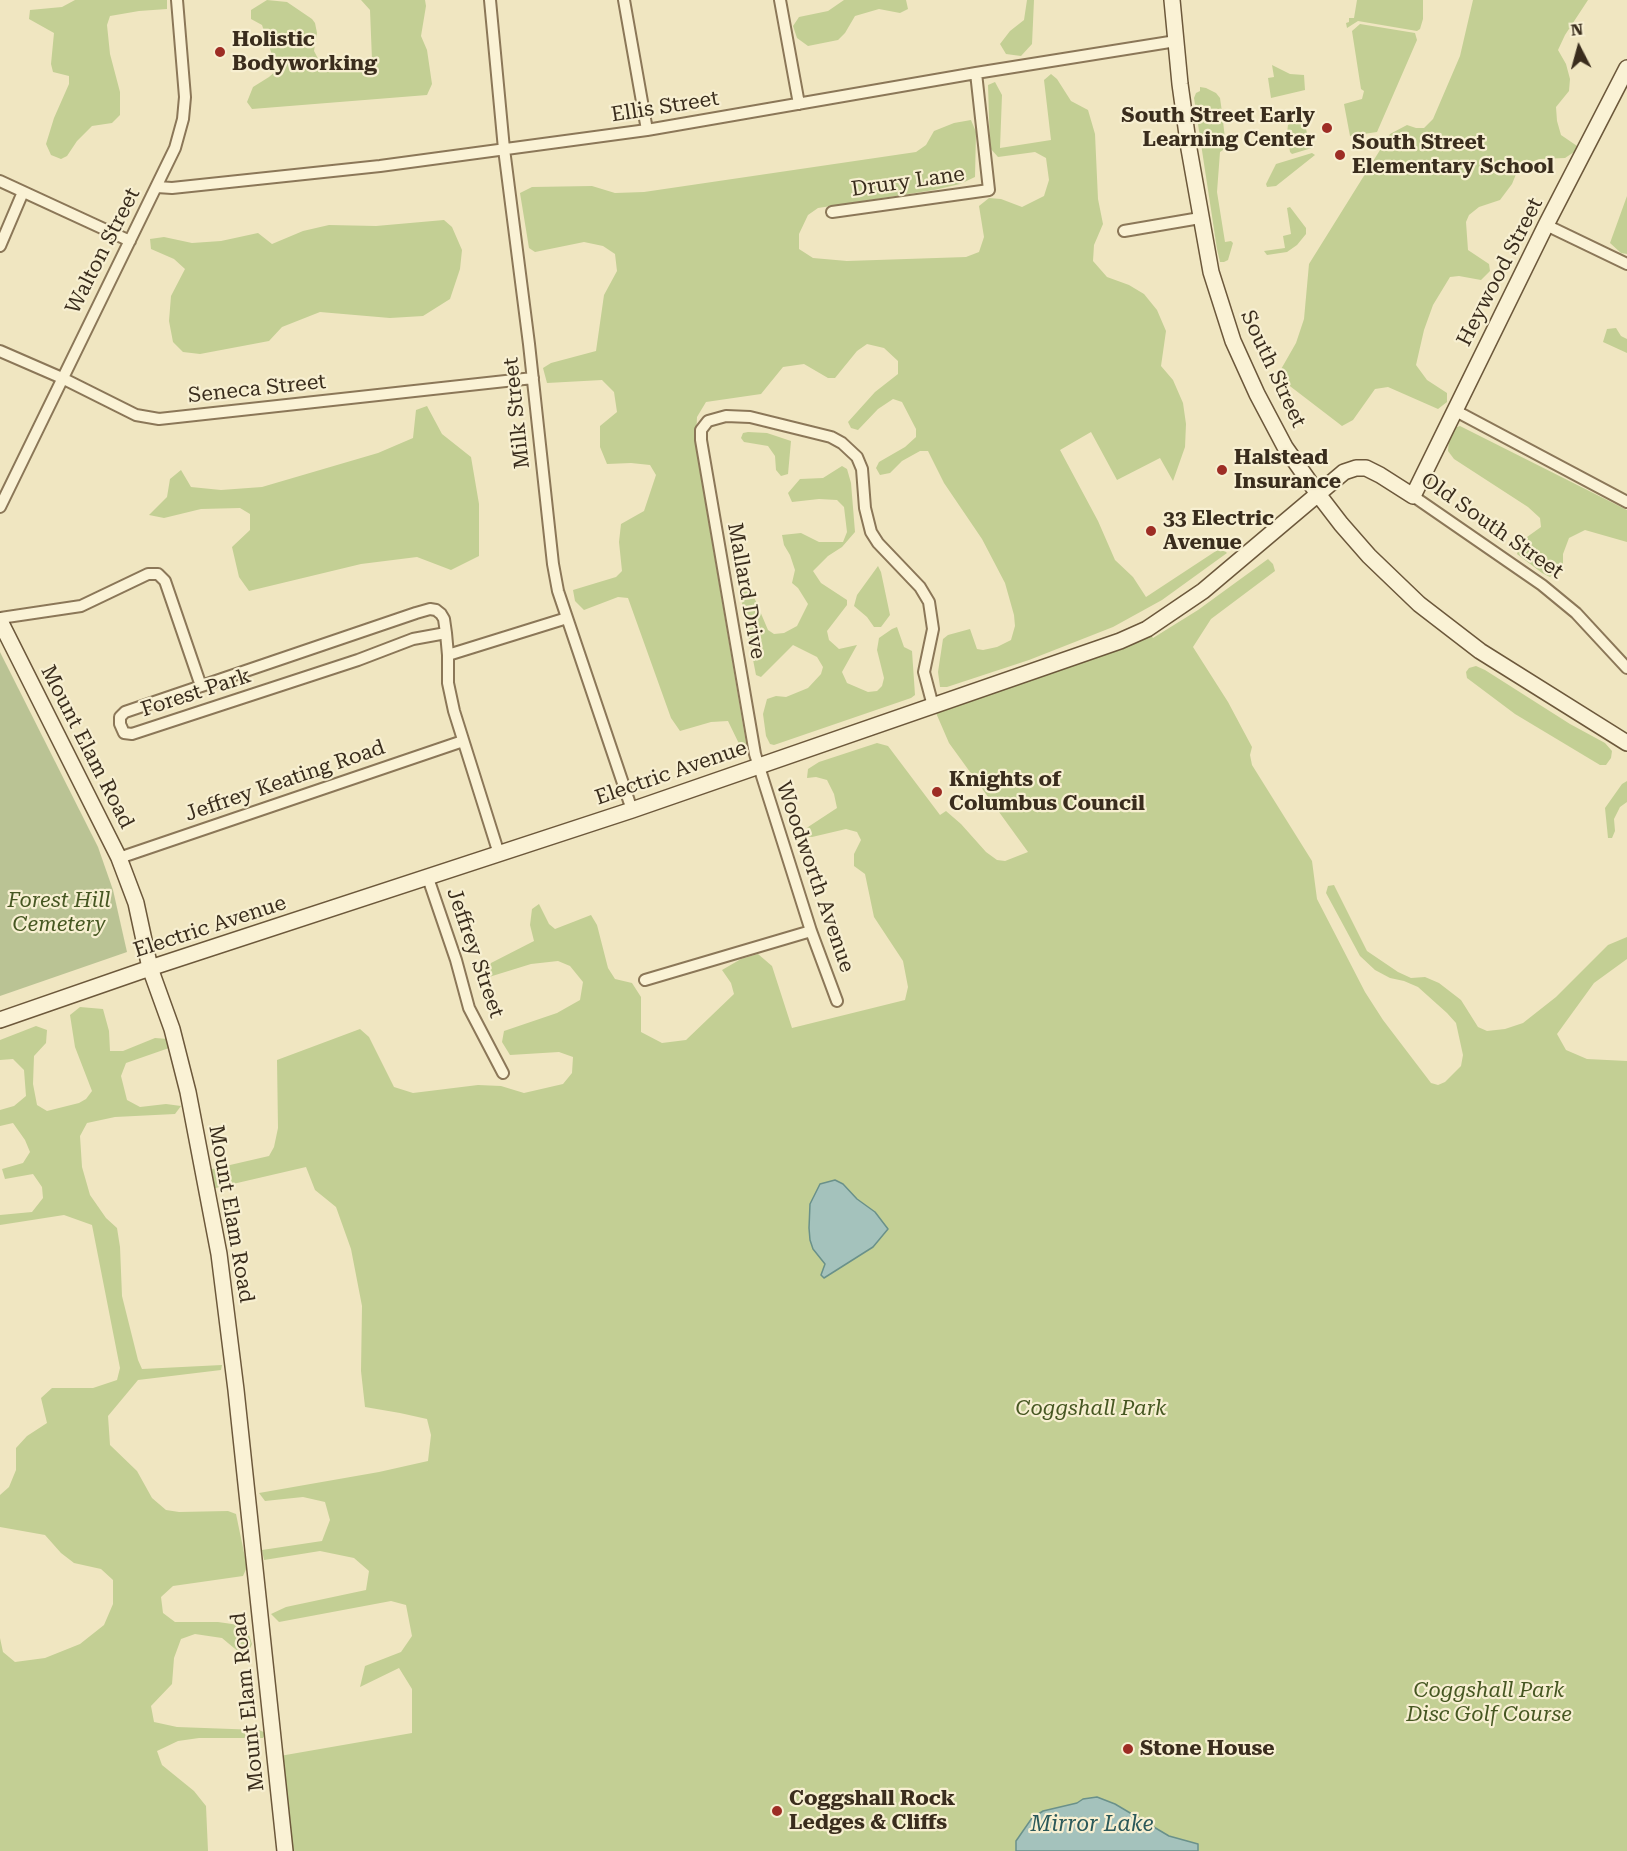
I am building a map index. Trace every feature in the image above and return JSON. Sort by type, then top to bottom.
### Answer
[{"type":"main road","name":"South Street","points":[[1172,0],[1189,149],[1200,218],[1217,294],[1233,341],[1285,447],[1318,494],[1369,556],[1419,604],[1495,661],[1627,743]]},
{"type":"main road","name":"Heywood Street","points":[[1413,496],[1546,225],[1627,68]]},
{"type":"main road","name":"Old South Street","points":[[1318,494],[1344,472],[1361,468],[1380,475],[1413,496]]},
{"type":"main road","name":"Electric Avenue","points":[[0,1020],[632,810],[1120,641],[1147,628],[1203,591],[1318,494]]},
{"type":"main road","name":"Mount Elam Road","points":[[0,619],[119,858],[135,903],[150,969],[172,1029],[188,1092],[219,1254],[236,1390],[285,1851]]},
{"type":"street","name":"Walton Street","points":[[0,507],[175,148],[184,112],[177,0]]},
{"type":"street","name":"Milk Street","points":[[490,0],[504,149],[533,378],[552,562],[558,591],[632,810]]},
{"type":"street","points":[[624,0],[647,130]]},
{"type":"street","points":[[780,0],[798,104]]},
{"type":"street","name":"Ellis Street","points":[[157,187],[172,188],[262,179],[647,130],[1176,41]]},
{"type":"street","name":"Drury Lane","points":[[832,212],[989,190],[976,73]]},
{"type":"street","points":[[0,181],[130,241]]},
{"type":"street","points":[[0,246],[23,192]]},
{"type":"street","points":[[1124,231],[1200,218]]},
{"type":"street","points":[[1546,225],[1627,264]]},
{"type":"street","name":"Seneca Street","points":[[0,351],[136,414],[159,419],[533,378]]},
{"type":"street","points":[[1454,410],[1627,502]]},
{"type":"street","name":"Mallard Drive","points":[[757,766],[701,440],[701,430],[712,419],[750,417],[831,437],[846,446],[857,457],[862,469],[865,508],[871,532],[878,543],[920,587],[929,602],[933,628],[924,672],[933,706]]},
{"type":"street","name":"Old South Street","points":[[1413,496],[1550,592],[1591,628],[1627,668]]},
{"type":"street","points":[[0,619],[81,606],[148,574],[158,573],[165,581],[201,686]]},
{"type":"street","name":"Forest Park","points":[[430,609],[439,612],[444,619],[446,633],[413,639],[348,663],[132,734],[125,734],[119,720],[123,713],[430,609]]},
{"type":"street","points":[[448,655],[567,618]]},
{"type":"street","points":[[446,633],[449,692],[499,854]]},
{"type":"street","name":"Jeffrey Keating Road","points":[[119,858],[464,741]]},
{"type":"street","name":"Woodworth Avenue","points":[[757,766],[837,1001]]},
{"type":"street","name":"Jeffrey Street","points":[[428,878],[456,960],[469,1008],[503,1073]]},
{"type":"street","points":[[645,980],[812,931]]},
{"type":"green space","points":[[75,0],[167,0],[167,9],[110,16],[107,25],[110,54],[120,92],[120,115],[112,123],[92,126],[77,141],[67,156],[61,159],[51,155],[46,144],[54,118],[69,84],[69,76],[53,72],[51,64],[54,33],[29,19],[30,10],[62,7]]},
{"type":"green space","points":[[267,0],[287,2],[312,19],[317,33],[314,51],[322,66],[338,72],[362,70],[372,60],[370,10],[361,0],[425,0],[421,36],[427,50],[432,84],[427,95],[252,109],[247,102],[253,87],[277,70],[262,25],[251,19],[251,10]]},
{"type":"green space","points":[[844,0],[906,0],[908,9],[900,13],[879,9],[855,16],[838,40],[808,46],[797,38],[793,26],[799,17],[828,11]]},
{"type":"green space","points":[[1027,0],[1034,0],[1032,44],[1021,56],[1006,54],[1000,44],[1010,31],[1024,20]]},
{"type":"green space","points":[[1357,0],[1423,0],[1423,19],[1420,29],[1417,31],[1358,21],[1347,28],[1346,23],[1349,22],[1349,18],[1354,18]]},
{"type":"green space","points":[[1473,0],[1588,0],[1558,50],[1566,64],[1570,79],[1569,91],[1556,107],[1557,121],[1561,135],[1580,148],[1565,158],[1539,159],[1519,167],[1512,184],[1500,200],[1479,207],[1469,215],[1466,222],[1468,250],[1489,264],[1490,271],[1481,280],[1459,276],[1450,277],[1433,305],[1424,330],[1416,365],[1427,380],[1447,393],[1447,402],[1438,409],[1388,387],[1375,389],[1353,420],[1342,426],[1282,380],[1280,371],[1296,343],[1304,319],[1309,264],[1390,134],[1407,125],[1424,128],[1433,119],[1460,56]]},
{"type":"green space","points":[[1360,24],[1415,33],[1417,40],[1377,132],[1350,136],[1344,104],[1362,99],[1364,91],[1361,89],[1352,31]]},
{"type":"green space","points":[[1272,65],[1290,74],[1304,75],[1305,90],[1271,98],[1268,78],[1274,77]]},
{"type":"green space","points":[[1051,74],[1057,79],[1071,101],[1088,110],[1095,134],[1098,199],[1103,224],[1094,245],[1093,261],[1107,277],[1129,285],[1144,294],[1157,310],[1166,331],[1161,366],[1173,380],[1183,403],[1186,424],[1185,447],[1173,481],[1160,458],[1117,480],[1091,432],[1060,450],[1098,521],[1115,560],[1133,577],[1146,597],[1219,549],[1227,553],[1162,600],[1113,627],[1029,660],[947,687],[940,687],[938,672],[943,639],[948,635],[970,629],[977,649],[997,647],[1011,640],[1015,626],[1014,615],[1005,583],[982,539],[944,483],[928,451],[920,451],[902,461],[890,473],[880,475],[876,468],[879,462],[905,447],[916,437],[916,429],[902,402],[893,399],[878,409],[858,430],[851,428],[848,422],[875,392],[898,374],[898,361],[884,348],[867,344],[857,351],[835,378],[828,378],[804,364],[783,367],[761,394],[706,402],[697,417],[698,460],[747,749],[744,754],[728,721],[711,722],[680,731],[671,718],[628,598],[618,597],[584,610],[575,601],[573,590],[616,577],[622,571],[619,542],[621,524],[644,511],[656,475],[650,465],[607,464],[600,447],[600,426],[617,412],[614,392],[602,380],[547,383],[543,368],[551,363],[596,351],[604,295],[617,271],[615,254],[603,246],[584,242],[535,252],[529,248],[520,193],[532,187],[592,186],[615,193],[644,192],[916,152],[926,145],[934,131],[954,123],[971,120],[976,132],[975,177],[960,184],[934,190],[818,208],[808,215],[799,234],[799,249],[813,258],[847,261],[966,257],[979,252],[984,237],[979,206],[989,198],[1001,199],[1022,207],[1044,196],[1049,180],[1046,158],[1035,152],[998,157],[990,148],[988,85],[995,82],[1002,95],[1000,148],[1051,140],[1044,80]]},
{"type":"green space","points":[[1200,87],[1216,93],[1220,98],[1222,112],[1226,148],[1220,152],[1217,192],[1225,242],[1233,243],[1228,260],[1224,262],[1220,262],[1217,249],[1194,98],[1200,91]]},
{"type":"green space","points":[[1303,117],[1307,133],[1315,147],[1292,154],[1287,133],[1288,125],[1294,119]]},
{"type":"green space","points":[[1312,153],[1315,155],[1276,186],[1267,187],[1266,184],[1276,164]]},
{"type":"green space","points":[[1627,196],[1627,254],[1621,253],[1610,243]]},
{"type":"green space","points":[[1290,207],[1306,228],[1306,234],[1287,252],[1267,255],[1264,251],[1285,248],[1283,236],[1291,234],[1287,208]]},
{"type":"green space","points":[[444,220],[452,227],[462,250],[460,269],[450,299],[423,316],[390,318],[320,312],[282,327],[269,341],[200,354],[183,352],[173,342],[169,321],[171,296],[185,269],[174,259],[151,249],[150,239],[164,237],[192,243],[221,241],[258,233],[272,244],[303,231],[329,225],[376,226]]},
{"type":"green space","points":[[1616,328],[1621,336],[1627,339],[1627,353],[1603,342],[1607,329]]},
{"type":"green space","points":[[427,406],[442,434],[471,457],[479,504],[479,556],[451,570],[417,557],[361,564],[249,591],[239,577],[232,547],[250,530],[250,514],[240,508],[201,509],[164,518],[149,515],[167,497],[170,479],[181,470],[191,487],[221,490],[262,487],[378,453],[413,438],[416,410]]},
{"type":"green space","points":[[1460,426],[1627,510],[1627,542],[1585,530],[1569,538],[1563,554],[1563,565],[1550,577],[1542,573],[1517,554],[1520,542],[1541,527],[1540,518],[1528,507],[1454,459],[1448,451],[1449,440],[1454,428]]},
{"type":"green space","points":[[743,433],[767,433],[791,441],[788,474],[781,476],[776,470],[775,456],[768,446],[744,442],[741,438]]},
{"type":"green space","points":[[842,466],[847,469],[851,483],[855,532],[842,547],[828,556],[813,571],[821,583],[847,600],[847,605],[827,631],[829,640],[839,649],[857,645],[842,672],[847,683],[868,692],[877,691],[882,686],[884,678],[877,650],[879,638],[897,627],[904,647],[912,651],[915,695],[774,745],[770,744],[766,736],[763,714],[767,699],[776,696],[786,697],[808,688],[821,674],[823,667],[817,657],[793,645],[761,677],[756,675],[740,593],[741,588],[746,586],[751,590],[768,630],[774,634],[784,633],[797,626],[808,604],[792,583],[795,570],[782,535],[801,533],[819,542],[843,542],[847,532],[844,507],[837,500],[792,502],[788,493],[800,479],[823,478]]},
{"type":"green space","name":"Coggshall Park","points":[[1268,559],[1275,571],[1211,619],[1193,647],[1228,702],[1252,747],[1250,755],[1252,765],[1312,861],[1317,899],[1365,992],[1383,1020],[1431,1083],[1438,1085],[1445,1082],[1461,1066],[1463,1055],[1456,1023],[1418,987],[1390,978],[1375,970],[1360,956],[1326,893],[1328,886],[1334,885],[1367,951],[1411,978],[1425,977],[1439,983],[1461,1000],[1478,1027],[1487,1031],[1505,1029],[1523,1023],[1556,997],[1608,945],[1627,937],[1627,959],[1594,983],[1557,1034],[1566,1050],[1587,1059],[1627,1061],[1627,1851],[285,1851],[274,1757],[412,1733],[412,1689],[399,1668],[360,1687],[365,1666],[401,1652],[412,1636],[406,1605],[391,1601],[279,1622],[271,1614],[286,1607],[366,1590],[369,1571],[354,1558],[320,1551],[264,1560],[262,1550],[322,1541],[330,1520],[325,1502],[303,1497],[265,1501],[259,1493],[428,1461],[431,1435],[427,1419],[365,1407],[361,1371],[362,1306],[351,1249],[336,1207],[315,1190],[306,1167],[207,1190],[204,1171],[269,1156],[274,1147],[278,1128],[277,1060],[360,1029],[369,1037],[394,1087],[413,1093],[478,1085],[501,1086],[524,1093],[563,1084],[572,1073],[573,1057],[559,1052],[510,1055],[502,1042],[504,1031],[557,1013],[580,1000],[583,982],[570,966],[558,961],[531,964],[489,977],[483,972],[491,963],[534,941],[530,925],[532,909],[539,904],[549,924],[555,929],[591,915],[597,925],[608,968],[615,979],[632,983],[641,997],[641,1032],[662,1043],[686,1040],[734,994],[731,983],[722,970],[741,959],[758,954],[772,966],[792,1028],[905,1000],[908,987],[903,961],[874,917],[865,874],[854,866],[854,854],[861,840],[857,832],[846,829],[812,837],[801,836],[808,827],[837,808],[834,794],[827,780],[816,777],[807,778],[808,769],[819,762],[877,743],[888,746],[940,815],[946,811],[986,852],[997,860],[1005,861],[1028,852],[949,743],[933,706],[1147,629],[1153,638],[1198,610]]},
{"type":"green space","points":[[878,566],[890,615],[881,627],[874,627],[867,617],[854,606],[857,595]]},
{"type":"green space","name":"Forest Hill Cemetery","points":[[0,652],[98,847],[113,890],[127,952],[0,996]]},
{"type":"green space","points":[[1476,666],[1605,743],[1612,751],[1611,758],[1606,765],[1600,765],[1515,714],[1467,678],[1466,672],[1469,668]]},
{"type":"green space","points":[[1627,781],[1627,802],[1620,807],[1614,819],[1615,831],[1612,838],[1608,838],[1605,808],[1622,784]]},
{"type":"green space","points":[[80,1007],[103,1009],[109,1031],[110,1051],[123,1051],[155,1038],[168,1039],[169,1048],[126,1063],[121,1076],[127,1100],[140,1107],[166,1104],[181,1106],[175,1114],[115,1117],[87,1123],[80,1136],[82,1167],[90,1195],[106,1218],[117,1228],[122,1296],[138,1360],[142,1369],[222,1365],[221,1370],[138,1380],[108,1416],[110,1445],[137,1471],[152,1498],[166,1510],[228,1511],[236,1514],[247,1567],[243,1576],[173,1586],[161,1597],[163,1613],[175,1622],[218,1622],[246,1626],[252,1644],[248,1653],[240,1653],[222,1638],[195,1634],[181,1639],[174,1658],[172,1684],[151,1706],[154,1722],[177,1727],[259,1730],[266,1733],[263,1738],[199,1738],[178,1741],[157,1751],[162,1765],[194,1791],[206,1806],[208,1851],[0,1851],[0,1638],[3,1652],[15,1662],[45,1658],[80,1644],[104,1625],[113,1604],[113,1580],[101,1569],[74,1563],[61,1553],[45,1535],[0,1527],[0,1495],[9,1487],[16,1470],[16,1448],[27,1436],[47,1423],[41,1398],[52,1388],[93,1388],[117,1380],[120,1368],[92,1225],[64,1215],[0,1225],[0,1215],[32,1212],[43,1198],[42,1187],[33,1174],[5,1179],[2,1169],[23,1163],[30,1152],[13,1123],[0,1126],[0,1110],[14,1106],[26,1096],[24,1070],[13,1059],[0,1060],[0,1040],[36,1026],[47,1030],[46,1043],[34,1056],[33,1084],[37,1105],[47,1111],[79,1103],[86,1099],[92,1091],[75,1047],[70,1015]]},
{"type":"water","points":[[835,1180],[843,1184],[857,1199],[875,1212],[888,1229],[873,1247],[824,1278],[821,1275],[825,1264],[813,1249],[810,1240],[810,1204],[820,1184]]},
{"type":"water","name":"Mirror Lake","points":[[1097,1797],[1115,1804],[1169,1836],[1198,1844],[1198,1851],[1016,1851],[1016,1841],[1032,1818],[1043,1811]]},
{"type":"place","name":"Holistic Bodyworking","points":[[220,52]]},
{"type":"place","name":"South Street Early Learning Center","points":[[1327,128]]},
{"type":"place","name":"South Street Elementary School","points":[[1340,155]]},
{"type":"place","name":"Halstead Insurance","points":[[1222,470]]},
{"type":"place","name":"33 Electric Avenue","points":[[1151,531]]},
{"type":"place","name":"Knights of Columbus Council","points":[[937,792]]},
{"type":"place","name":"Stone House","points":[[1128,1749]]},
{"type":"place","name":"Coggshall Rock Ledges & Cliffs","points":[[777,1811]]},
{"type":"park label","name":"Coggshall Park Disc Golf Course","points":[[1489,1703]]}]
